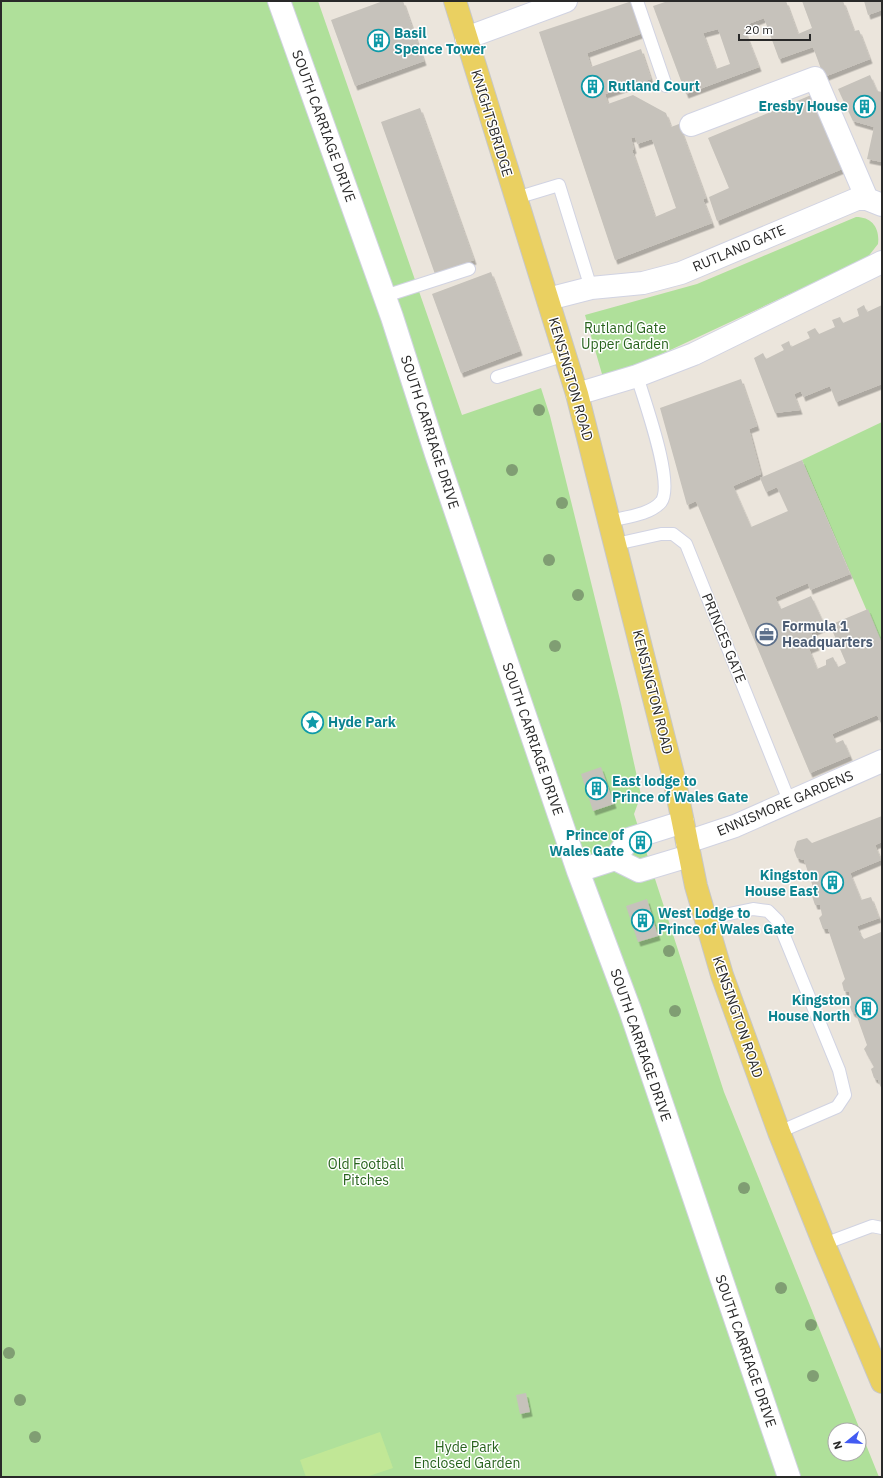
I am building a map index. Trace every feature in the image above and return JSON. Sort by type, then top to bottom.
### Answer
[{"type":"main road","name":"KNIGHTSBRIDGE","points":[[454,1],[516,198]]},
{"type":"main road","name":"KENSINGTON ROAD","points":[[516,198],[577,394],[616,544],[705,919],[722,975],[779,1132],[882,1382]]},
{"type":"street","name":"SOUTH CARRIAGE DRIVE","points":[[279,1],[385,296],[578,872],[630,1010],[789,1477]]},
{"type":"street","points":[[466,38],[566,1]]},
{"type":"street","points":[[691,124],[815,78],[875,202]]},
{"type":"street","name":"RUTLAND GATE","points":[[548,299],[591,288],[643,282],[681,273],[728,255],[846,202],[857,199],[875,202]]},
{"type":"street","points":[[577,394],[638,376],[694,354],[882,262]]},
{"type":"street","name":"ENNISMORE GARDENS","points":[[686,840],[719,832],[790,803],[882,761]]},
{"type":"street","points":[[578,872],[615,859],[629,839],[686,840]]},
{"type":"street","points":[[615,859],[639,870],[686,840]]},
{"type":"lane","points":[[637,1],[666,86]]},
{"type":"lane","points":[[516,198],[559,185],[591,288]]},
{"type":"lane","points":[[385,296],[469,269]]},
{"type":"lane","points":[[497,376],[566,355]]},
{"type":"lane","points":[[610,521],[655,508],[665,495],[666,483],[664,467],[638,376]]},
{"type":"lane","name":"PRINCES GATE","points":[[616,544],[661,534],[673,534],[686,544],[790,803]]},
{"type":"lane","points":[[705,919],[753,909],[768,911],[778,921],[839,1070],[845,1095],[837,1107],[779,1132]]},
{"type":"lane","points":[[824,1244],[872,1226],[882,1228]]},
{"type":"green space","name":"Hyde Park","points":[[1,1],[318,1],[462,415],[541,388],[550,416],[621,704],[641,795],[634,814],[724,1092],[857,1422],[827,1422],[827,1462],[867,1462],[867,1447],[879,1477],[1,1477]]},
{"type":"green space","name":"Rutland Gate Upper Garden","points":[[856,217],[871,221],[878,233],[878,244],[867,258],[604,381],[585,315],[697,284]]},
{"type":"green space","points":[[882,422],[882,646],[802,460]]},
{"type":"green space","points":[[380,1432],[393,1468],[366,1477],[306,1477],[300,1460]]},
{"type":"building","name":"Basil Spence Tower","points":[[383,1],[403,1],[424,61],[355,86],[331,20]]},
{"type":"building","points":[[632,1],[643,33],[587,53],[591,67],[641,49],[651,79],[605,94],[608,104],[633,95],[666,113],[671,127],[679,124],[706,198],[703,199],[712,223],[615,260],[539,32]],"holes":[[[635,137],[637,144],[652,139],[676,208],[655,217],[632,150],[634,149],[631,138]]]},
{"type":"building","name":"Rutland Court","points":[[668,1],[786,1],[798,34],[812,28],[802,1],[843,1],[854,31],[859,30],[870,59],[824,77],[813,47],[779,59],[764,18],[743,26],[759,67],[686,94],[653,6]],"holes":[[[718,29],[730,64],[716,69],[703,33]]]},
{"type":"building","points":[[864,1],[882,1],[882,10],[868,15]]},
{"type":"building","name":"Eresby House","points":[[870,75],[877,91],[882,92],[882,162],[867,159],[874,127],[853,121],[838,89]]},
{"type":"building","points":[[816,93],[847,167],[717,221],[709,197],[729,188],[708,138]]},
{"type":"building","points":[[420,108],[474,260],[435,274],[381,122]]},
{"type":"building","points":[[491,272],[520,351],[461,373],[432,294]]},
{"type":"building","points":[[864,305],[867,312],[882,305],[882,384],[836,402],[830,386],[803,397],[801,391],[794,394],[800,410],[775,413],[754,358],[763,353],[766,359],[784,350],[781,345],[789,341],[791,347],[810,338],[807,332],[815,328],[819,334],[835,327],[832,320],[840,317],[843,323],[859,316],[857,309]]},
{"type":"building","points":[[741,379],[757,426],[749,429],[761,474],[733,486],[751,527],[788,511],[777,487],[766,492],[760,478],[802,460],[850,574],[810,590],[808,583],[775,597],[781,609],[811,596],[825,626],[811,633],[817,646],[809,649],[817,669],[826,665],[826,660],[833,657],[838,667],[846,663],[830,625],[868,609],[882,643],[882,725],[877,715],[832,734],[836,743],[843,740],[850,756],[810,773],[696,501],[687,505],[660,408]]},
{"type":"building","name":"East lodge to Prince of Wales Gate","points":[[601,767],[614,804],[593,811],[581,774]]},
{"type":"building","name":"Kingston House East","points":[[882,816],[882,842],[875,845],[881,860],[850,873],[861,900],[871,897],[879,918],[857,926],[860,934],[864,939],[881,932],[882,935],[882,1090],[878,1080],[874,1078],[871,1069],[874,1067],[864,1049],[867,1045],[856,1014],[852,1012],[849,1004],[851,1001],[849,992],[844,991],[842,983],[845,979],[828,929],[823,929],[819,918],[822,915],[820,905],[815,905],[812,896],[815,893],[804,860],[797,858],[794,850],[797,841],[807,838],[812,843]]},
{"type":"building","name":"West Lodge to Prince of Wales Gate","points":[[647,899],[658,936],[638,942],[626,906]]},
{"type":"building","points":[[526,1393],[530,1412],[520,1414],[516,1395]]},
{"type":"place","name":"Basil Spence Tower","points":[[378,41]]},
{"type":"place","name":"Rutland Court","points":[[593,86]]},
{"type":"place","name":"Eresby House","points":[[864,106]]},
{"type":"place","name":"Formula 1 Headquarters","points":[[766,634]]},
{"type":"place","name":"Hyde Park","points":[[313,722]]},
{"type":"place","name":"East lodge to Prince of Wales Gate","points":[[597,789]]},
{"type":"place","name":"Prince of Wales Gate","points":[[640,843]]},
{"type":"place","name":"Kingston House East","points":[[833,883]]},
{"type":"place","name":"West Lodge to Prince of Wales Gate","points":[[642,921]]},
{"type":"place","name":"Kingston House North","points":[[866,1008]]},
{"type":"park label","name":"Old Football Pitches","points":[[366,1172]]},
{"type":"park label","name":"Hyde Park Enclosed Garden","points":[[467,1456]]}]
